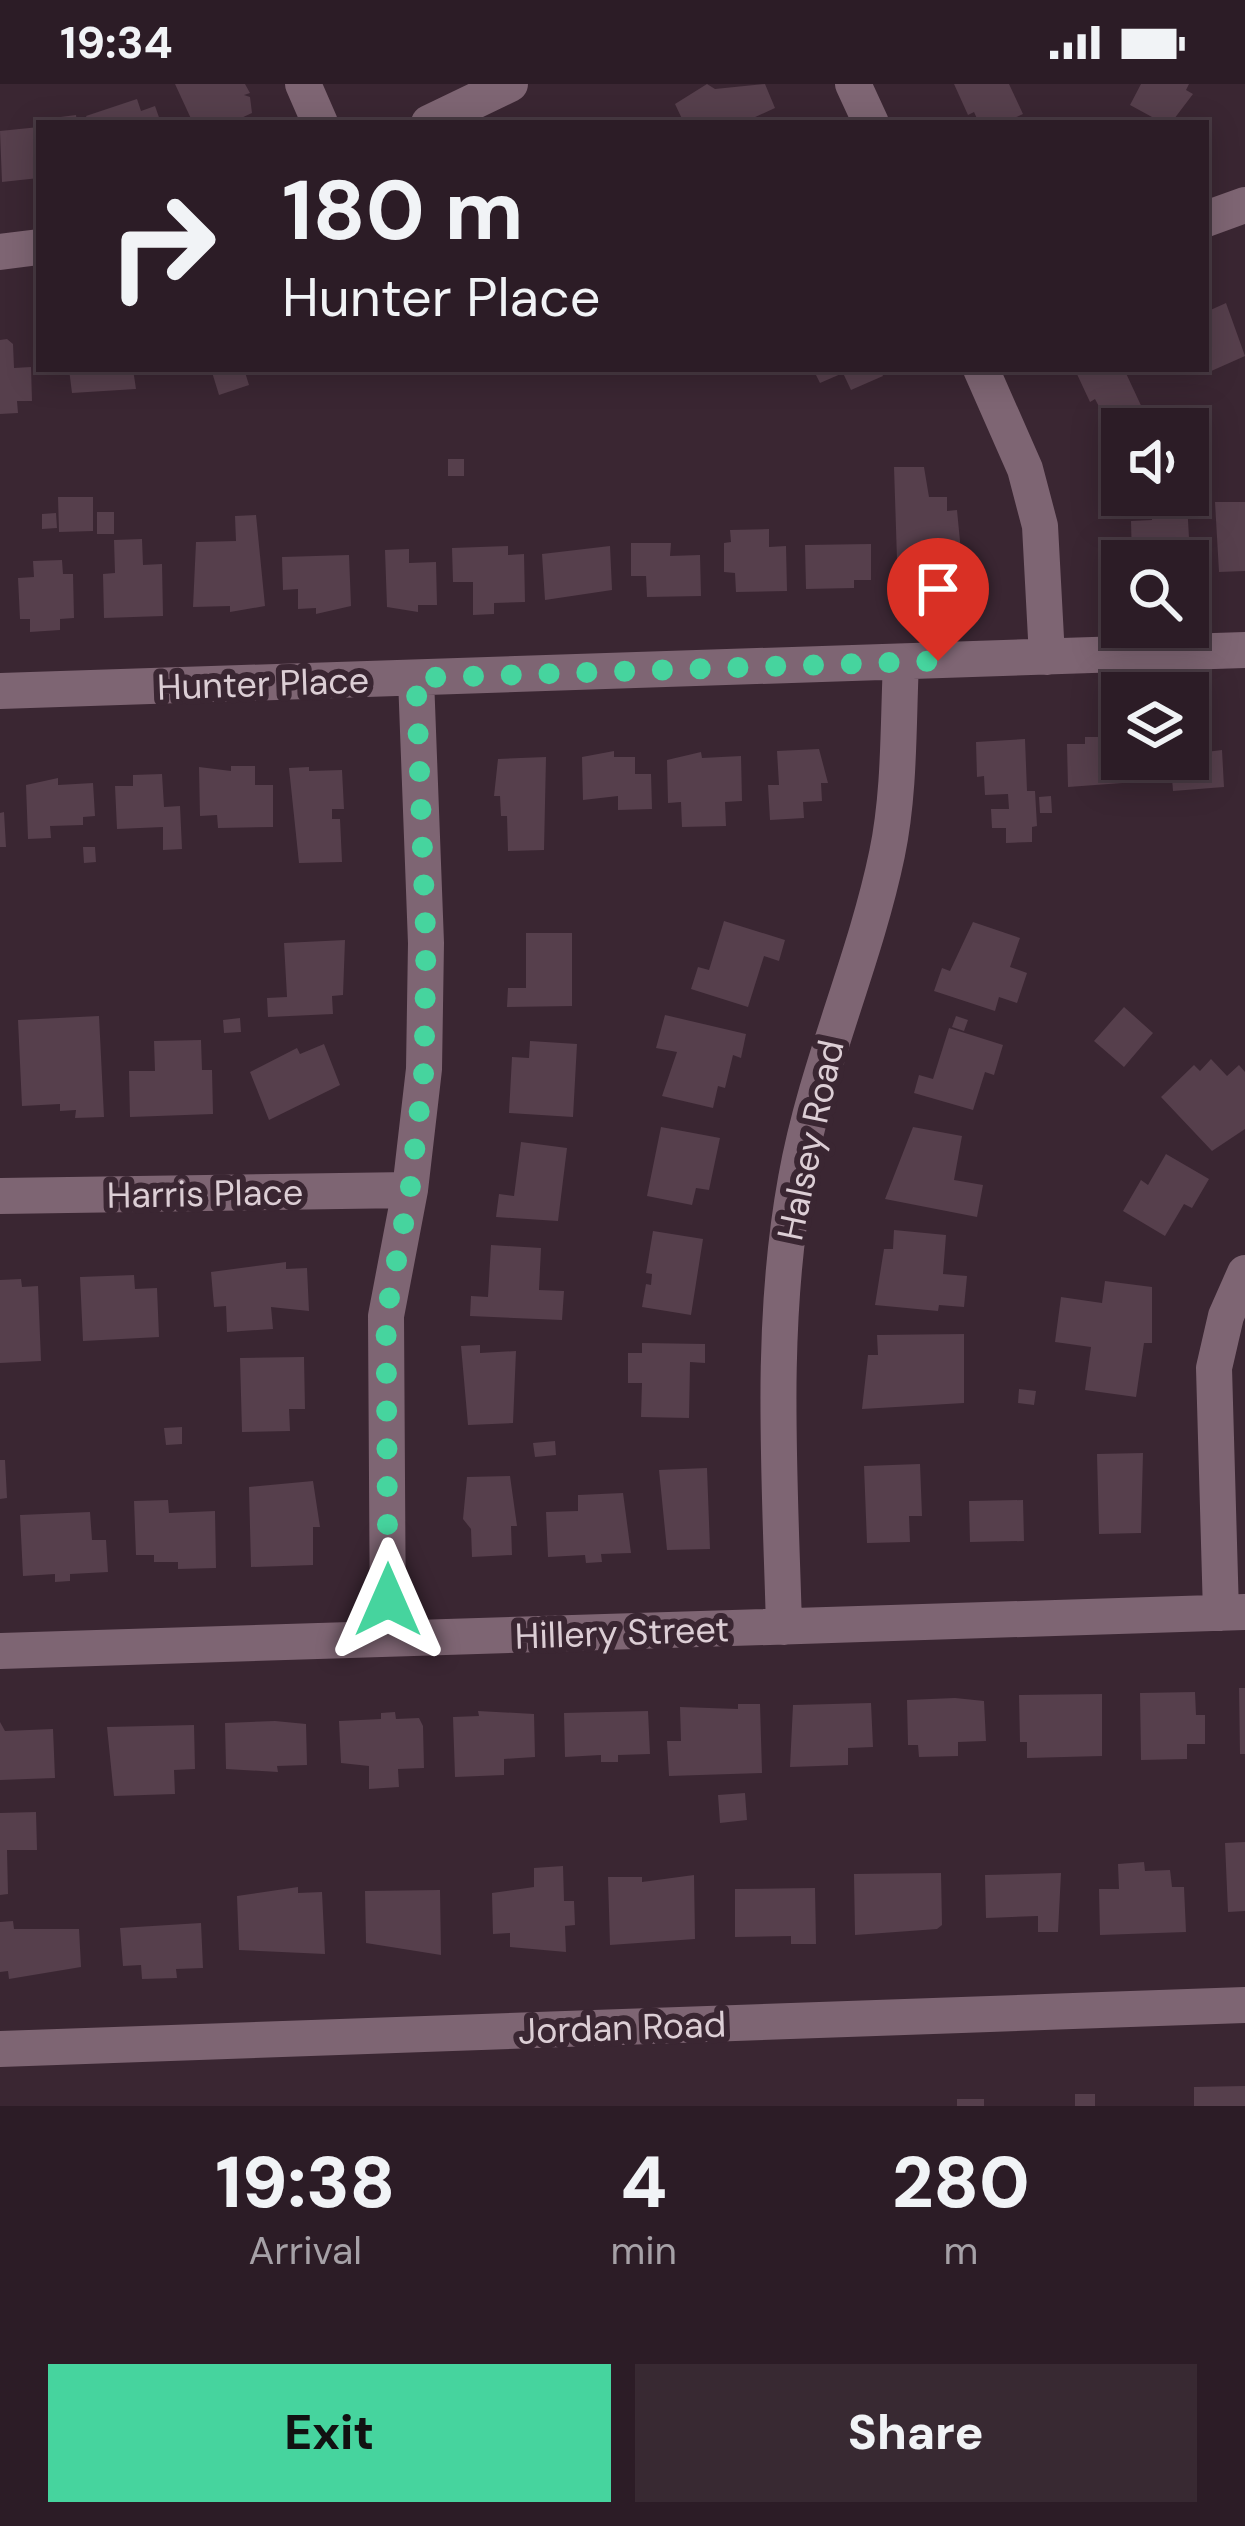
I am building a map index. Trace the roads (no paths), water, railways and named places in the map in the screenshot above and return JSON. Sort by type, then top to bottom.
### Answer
[{"type":"street","points":[[303,84],[319,120]]},
{"type":"street","points":[[435,120],[510,84]]},
{"type":"street","points":[[853,84],[870,120]]},
{"type":"street","points":[[1209,218],[1245,205]]},
{"type":"street","points":[[0,252],[36,248]]},
{"type":"street","points":[[982,372],[1024,469],[1040,526],[1047,657]]},
{"type":"street","name":"Hunter Place","points":[[0,692],[1245,650]]},
{"type":"street","name":"Halsey Road","points":[[784,1627],[777,1398],[781,1289],[796,1180],[819,1073],[871,919],[888,849],[901,662]]},
{"type":"street","points":[[388,1639],[386,1316],[410,1190],[424,1070],[426,943],[416,678]]},
{"type":"street","name":"Harris Place","points":[[0,1196],[410,1190]]},
{"type":"street","points":[[1233,1613],[1214,1368],[1226,1316],[1245,1273]]},
{"type":"street","name":"Hillery Street","points":[[0,1651],[1233,1613]]},
{"type":"street","name":"Jordan Road","points":[[0,2049],[1245,2005]]}]
